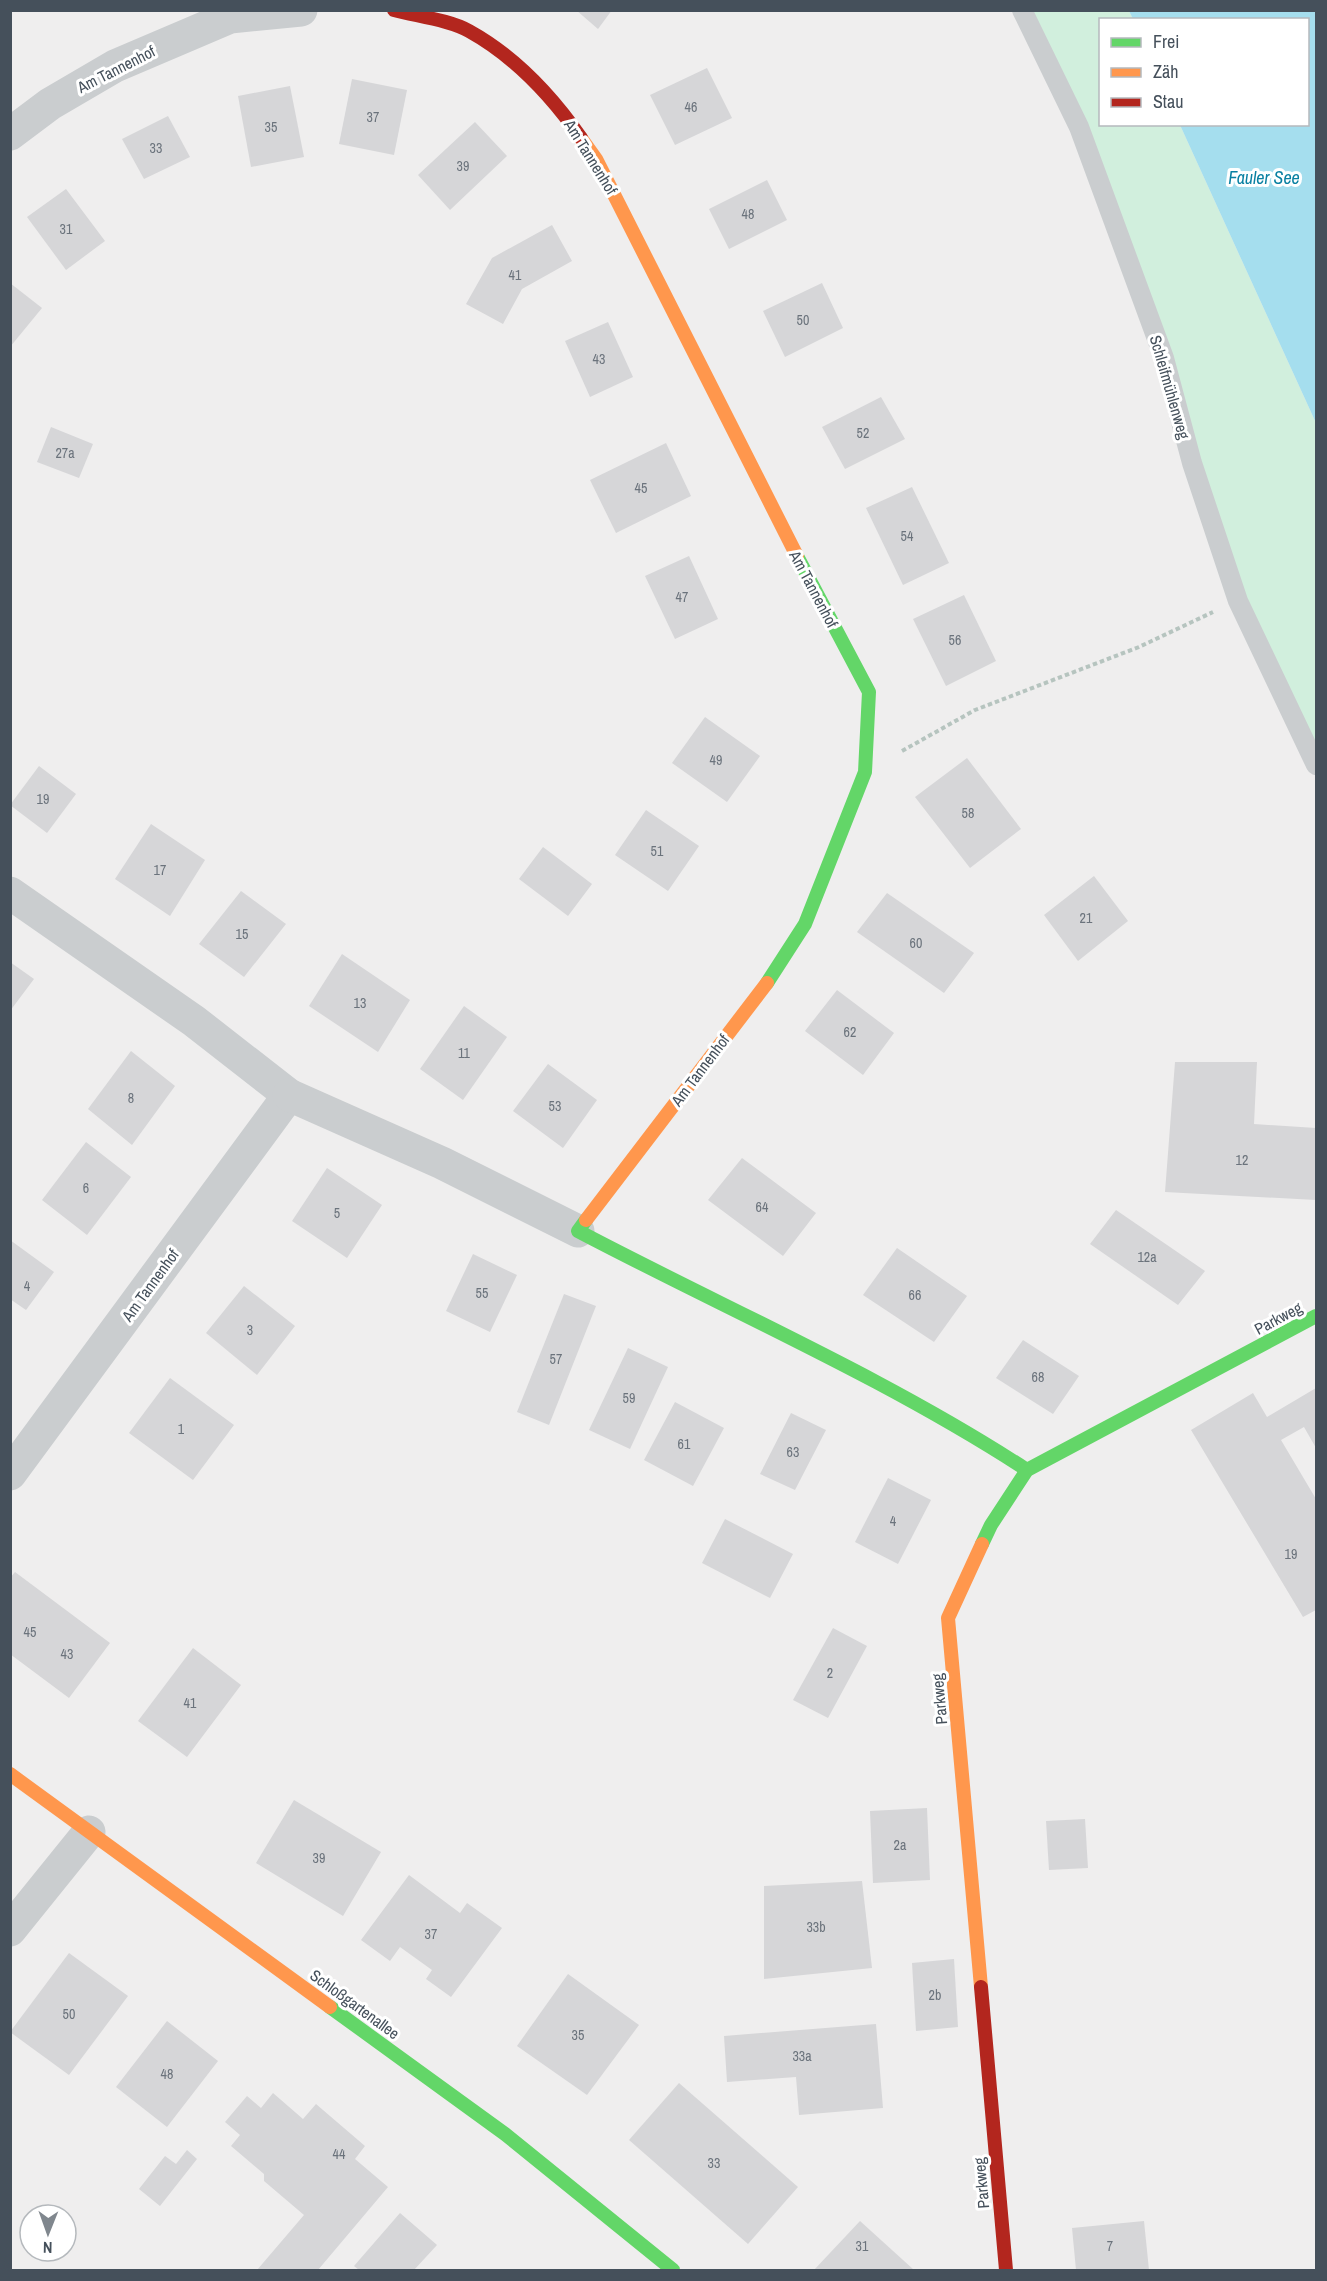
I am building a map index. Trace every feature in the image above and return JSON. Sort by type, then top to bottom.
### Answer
[{"type":"street","name":"Am Tannenhof","points":[[10,134],[50,104],[115,66],[230,17],[301,10]]},
{"type":"street","name":"Am Tannenhof","points":[[394,10],[468,30],[532,75],[556,102],[596,159],[785,533],[869,692],[865,772],[805,924],[782,963],[578,1230]]},
{"type":"street","points":[[10,893],[194,1021],[289,1095],[442,1163],[578,1230],[649,1270],[785,1334],[976,1434],[1027,1470]]},
{"type":"street","name":"Am Tannenhof","points":[[10,1474],[289,1095]]},
{"type":"street","name":"Parkweg","points":[[1006,2271],[948,1618],[991,1525],[1027,1470],[1317,1316]]},
{"type":"street","name":"Schloßgartenallee","points":[[10,1774],[505,2134],[673,2271]]},
{"type":"street","points":[[10,1930],[89,1832]]},
{"type":"lane","name":"Schleifmühlenweg","points":[[1022,10],[1079,127],[1160,347],[1192,463],[1238,601],[1317,765]]},
{"type":"path","points":[[865,772],[975,710],[1139,647],[1238,601]]},
{"type":"green space","points":[[1022,11],[1129,11],[1132,18],[1099,18],[1099,126],[1180,126],[1316,423],[1316,765],[1238,601],[1164,358]]},
{"type":"water","name":"Fauler See","points":[[1129,11],[1316,11],[1316,423],[1180,126],[1309,126],[1309,18],[1132,18]]},
{"type":"building","points":[[576,10],[612,10],[598,29]]},
{"type":"building","points":[[707,68],[732,118],[675,145],[650,95]]},
{"type":"building","points":[[352,79],[407,90],[394,155],[339,144]]},
{"type":"building","points":[[290,86],[304,157],[251,167],[238,96]]},
{"type":"building","points":[[168,116],[190,157],[144,179],[122,139]]},
{"type":"building","points":[[475,122],[507,156],[450,210],[418,175]]},
{"type":"building","points":[[767,180],[787,220],[729,249],[709,209]]},
{"type":"building","points":[[66,189],[105,241],[66,270],[27,217]]},
{"type":"building","points":[[552,225],[572,261],[522,289],[503,324],[466,304],[492,258]]},
{"type":"building","points":[[10,283],[42,308],[10,347]]},
{"type":"building","points":[[822,283],[843,328],[785,357],[763,311]]},
{"type":"building","points":[[608,322],[633,377],[590,397],[565,341]]},
{"type":"building","points":[[881,397],[905,439],[845,469],[822,427]]},
{"type":"building","points":[[51,427],[93,444],[79,478],[37,462]]},
{"type":"building","points":[[666,443],[691,496],[616,533],[590,480]]},
{"type":"building","points":[[912,487],[949,563],[903,585],[866,508]]},
{"type":"building","points":[[689,556],[718,619],[675,639],[645,576]]},
{"type":"building","points":[[964,595],[996,661],[946,686],[913,619]]},
{"type":"building","points":[[705,717],[760,756],[727,802],[672,763]]},
{"type":"building","points":[[967,758],[1021,829],[970,868],[915,797]]},
{"type":"building","points":[[39,766],[76,794],[47,833],[10,805]]},
{"type":"building","points":[[646,810],[699,846],[668,891],[615,855]]},
{"type":"building","points":[[151,824],[205,860],[170,916],[115,879]]},
{"type":"building","points":[[543,847],[592,884],[568,916],[519,879]]},
{"type":"building","points":[[1094,876],[1128,921],[1078,961],[1044,915]]},
{"type":"building","points":[[241,891],[286,924],[244,977],[199,944]]},
{"type":"building","points":[[887,893],[974,953],[944,993],[857,932]]},
{"type":"building","points":[[342,954],[410,1000],[378,1052],[309,1006]]},
{"type":"building","points":[[10,962],[34,979],[10,1011]]},
{"type":"building","points":[[837,990],[894,1033],[863,1075],[805,1031]]},
{"type":"building","points":[[464,1006],[507,1037],[463,1100],[420,1069]]},
{"type":"building","points":[[131,1051],[175,1086],[132,1145],[88,1109]]},
{"type":"building","points":[[1175,1062],[1257,1062],[1254,1124],[1316,1128],[1316,1200],[1165,1192]]},
{"type":"building","points":[[548,1064],[597,1100],[563,1148],[513,1111]]},
{"type":"building","points":[[86,1142],[131,1177],[87,1235],[42,1200]]},
{"type":"building","points":[[742,1158],[816,1213],[783,1256],[708,1200]]},
{"type":"building","points":[[327,1168],[382,1205],[347,1258],[292,1221]]},
{"type":"building","points":[[1116,1210],[1205,1271],[1178,1305],[1090,1244]]},
{"type":"building","points":[[10,1240],[54,1272],[26,1310],[10,1299]]},
{"type":"building","points":[[897,1248],[967,1296],[934,1342],[863,1295]]},
{"type":"building","points":[[473,1254],[517,1275],[490,1332],[446,1311]]},
{"type":"building","points":[[244,1286],[295,1326],[257,1375],[206,1333]]},
{"type":"building","points":[[564,1294],[596,1306],[549,1425],[517,1412]]},
{"type":"building","points":[[1023,1340],[1079,1376],[1053,1414],[996,1378]]},
{"type":"building","points":[[628,1348],[668,1367],[630,1449],[589,1430]]},
{"type":"building","points":[[170,1378],[234,1425],[193,1480],[129,1433]]},
{"type":"building","points":[[1316,1388],[1316,1448],[1304,1427],[1281,1440],[1316,1499],[1316,1610],[1303,1617],[1191,1430],[1253,1393],[1267,1417]]},
{"type":"building","points":[[675,1402],[724,1428],[693,1486],[644,1460]]},
{"type":"building","points":[[791,1413],[826,1430],[795,1490],[760,1474]]},
{"type":"building","points":[[888,1478],[931,1500],[898,1564],[855,1542]]},
{"type":"building","points":[[725,1519],[793,1554],[770,1598],[702,1563]]},
{"type":"building","points":[[15,1572],[110,1643],[69,1698],[10,1654],[10,1578]]},
{"type":"building","points":[[833,1628],[867,1646],[828,1718],[793,1700]]},
{"type":"building","points":[[193,1648],[241,1685],[187,1757],[138,1721]]},
{"type":"building","points":[[294,1800],[381,1852],[343,1916],[256,1863]]},
{"type":"building","points":[[927,1808],[930,1880],[873,1883],[870,1811]]},
{"type":"building","points":[[1085,1819],[1088,1868],[1049,1870],[1046,1821]]},
{"type":"building","points":[[409,1875],[460,1913],[467,1903],[502,1928],[451,1997],[426,1979],[432,1970],[400,1947],[390,1961],[361,1940]]},
{"type":"building","points":[[862,1881],[872,1968],[764,1979],[764,1886]]},
{"type":"building","points":[[69,1953],[128,1996],[69,2075],[10,2032]]},
{"type":"building","points":[[954,1959],[958,2027],[916,2031],[912,1963]]},
{"type":"building","points":[[568,1974],[639,2025],[587,2095],[517,2046]]},
{"type":"building","points":[[167,2021],[218,2061],[167,2127],[116,2087]]},
{"type":"building","points":[[876,2024],[883,2108],[799,2115],[796,2077],[727,2082],[724,2036]]},
{"type":"building","points":[[679,2083],[798,2187],[748,2244],[629,2140]]},
{"type":"building","points":[[273,2093],[303,2119],[316,2104],[365,2146],[355,2159],[388,2187],[318,2270],[257,2270],[304,2215],[264,2181],[264,2174],[231,2146],[240,2135],[225,2122],[247,2096],[261,2108]]},
{"type":"building","points":[[187,2150],[197,2159],[160,2206],[139,2189],[165,2156],[176,2164]]},
{"type":"building","points":[[400,2213],[437,2245],[414,2270],[359,2270],[354,2266]]},
{"type":"building","points":[[860,2221],[914,2270],[814,2270]]},
{"type":"building","points":[[1144,2221],[1149,2270],[1076,2270],[1072,2228]]},
{"type":"traffic: fast","points":[[767,983],[805,924],[865,772],[869,692],[797,556]]},
{"type":"traffic: fast","points":[[586,1220],[578,1231],[862,1374],[973,1436],[1027,1470]]},
{"type":"traffic: fast","points":[[982,1544],[991,1525],[1027,1470],[1316,1316]]},
{"type":"traffic: fast","points":[[330,2007],[505,2134],[673,2270]]},
{"type":"traffic: slow","points":[[581,138],[596,159],[797,556]]},
{"type":"traffic: slow","points":[[586,1220],[767,983]]},
{"type":"traffic: slow","points":[[981,1987],[948,1618],[982,1544]]},
{"type":"traffic: slow","points":[[10,1774],[330,2007]]},
{"type":"traffic: jam","points":[[394,10],[461,27],[486,41],[517,65],[545,92],[581,138]]},
{"type":"traffic: jam","points":[[981,1987],[1006,2270]]}]
